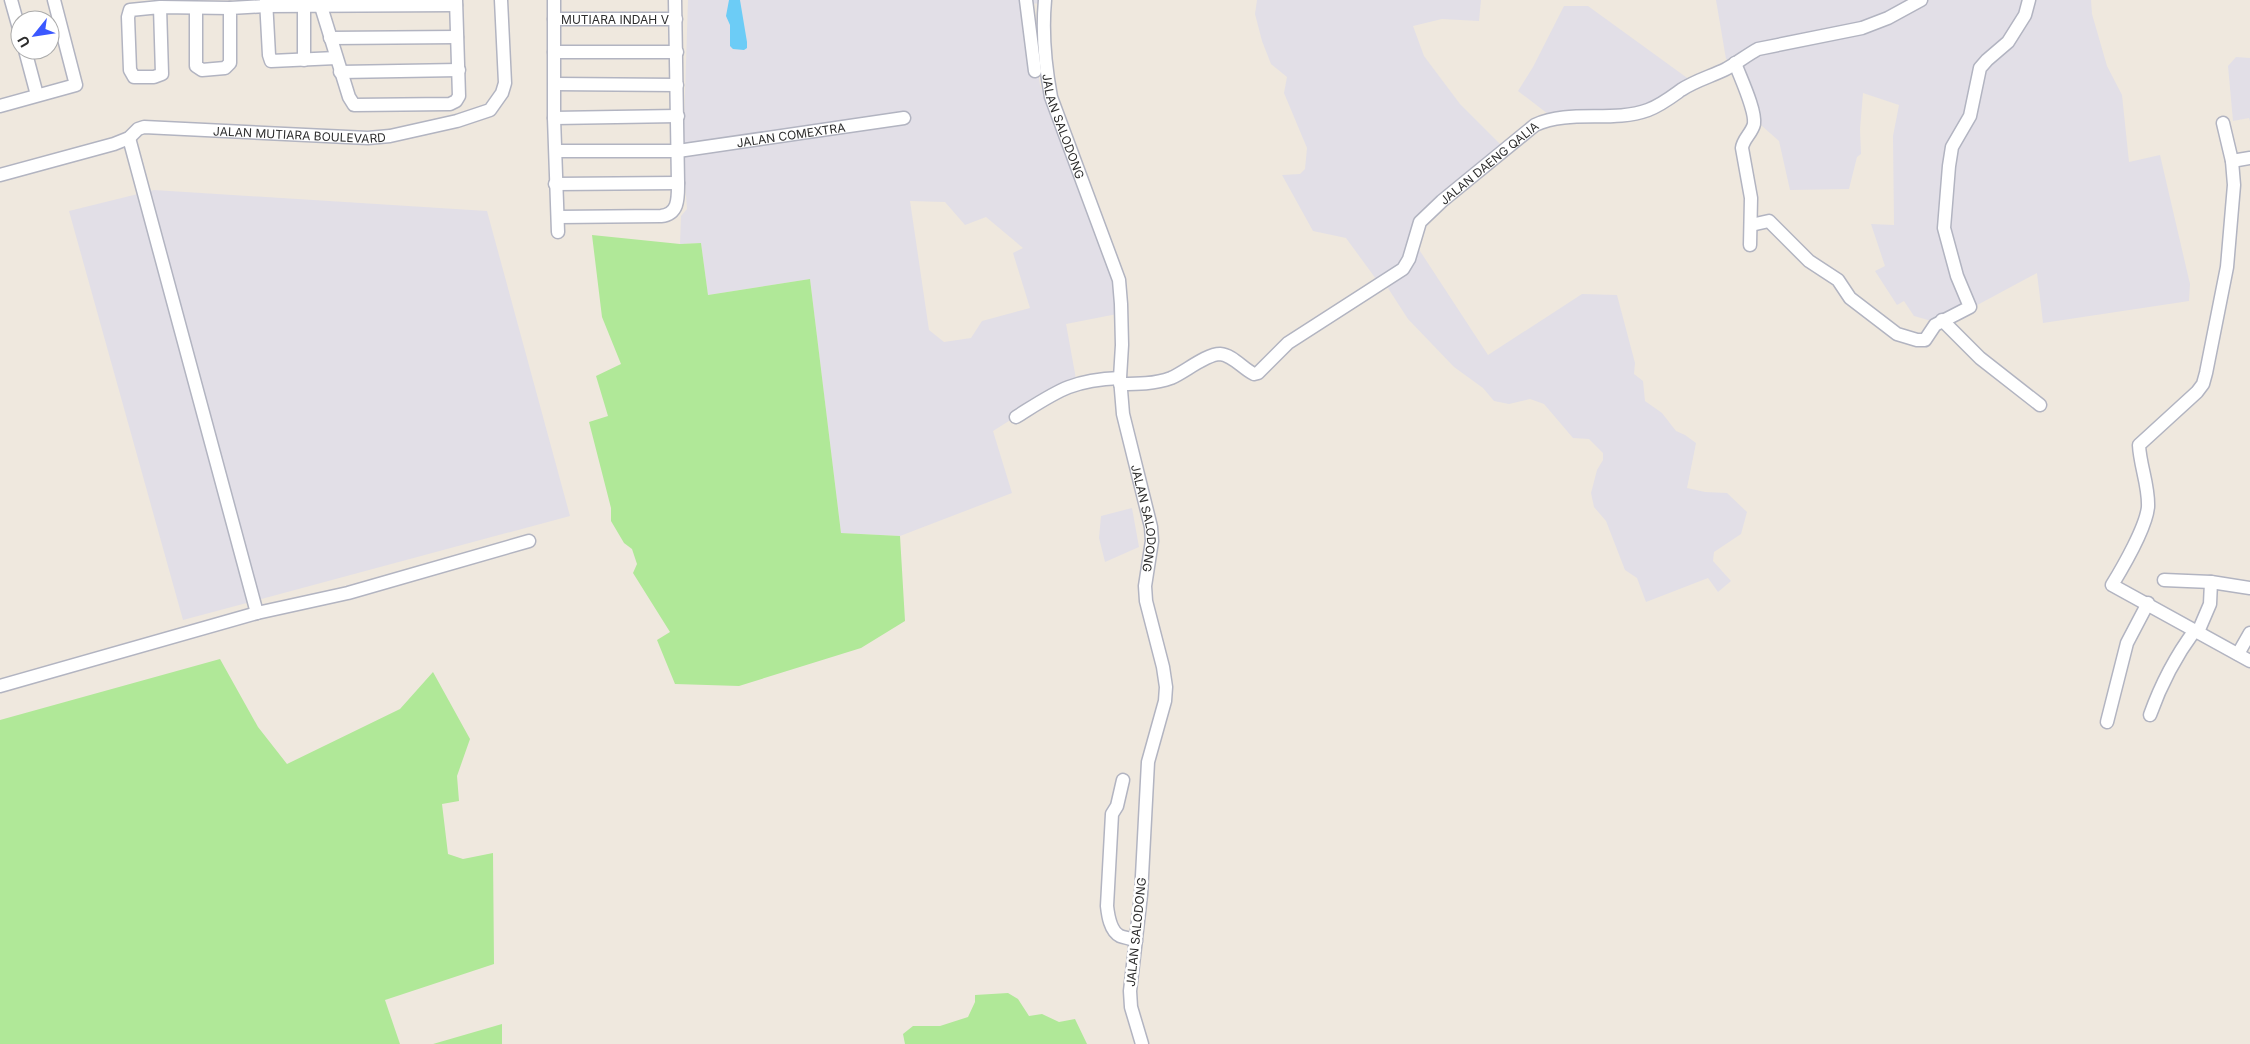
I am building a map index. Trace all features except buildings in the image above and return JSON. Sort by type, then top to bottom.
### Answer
[{"type":"street","points":[[0,106],[76,85],[54,0]]},
{"type":"street","name":"JALAN MUTIARA BOULEVARD","points":[[0,174],[129,138],[138,129],[152,126],[368,138],[390,136],[474,117],[490,110],[496,103],[505,83],[502,0]]},
{"type":"street","points":[[554,0],[554,118],[558,232]]},
{"type":"street","points":[[558,216],[667,215],[675,209],[678,183],[676,0]]},
{"type":"street","points":[[1026,0],[1035,71]]},
{"type":"street","name":"JALAN SALODONG","points":[[1045,0],[1046,68],[1051,97],[1119,280],[1122,345],[1120,381],[1124,422],[1151,526],[1152,541],[1145,586],[1146,601],[1163,667],[1166,687],[1148,762],[1141,895],[1130,991],[1131,1007],[1142,1044]]},
{"type":"street","name":"JALAN DAENG QALIA","points":[[1120,381],[1147,383],[1170,378],[1207,358],[1219,354],[1227,356],[1254,374],[1258,373],[1288,343],[1403,269],[1410,259],[1420,222],[1442,201],[1535,125],[1550,118],[1623,114],[1646,110],[1663,103],[1681,90],[1758,49],[1862,28],[1888,18],[1921,0]]},
{"type":"street","points":[[1751,225],[1769,220],[1809,260],[1838,280],[1850,298],[1897,334],[1917,340],[1925,340],[1935,324],[1970,307],[1957,276],[1944,228],[1946,192],[1952,147],[1970,116],[1980,68],[2008,42],[2024,15],[2029,0]]},
{"type":"street","points":[[160,7],[162,74],[154,77],[134,76],[130,70],[129,12],[136,8],[160,7],[230,8],[266,3],[304,5],[320,3],[456,2],[459,96],[453,104],[400,103],[362,106],[353,103],[340,72],[320,3]]},
{"type":"street","points":[[266,3],[270,60],[275,62],[336,58]]},
{"type":"street","points":[[304,5],[304,60]]},
{"type":"street","points":[[196,8],[196,66],[202,70],[225,68],[230,63],[230,8]]},
{"type":"street","name":"MUTIARA INDAH V","points":[[554,19],[676,18]]},
{"type":"street","points":[[330,38],[457,37]]},
{"type":"street","points":[[554,52],[677,52]]},
{"type":"street","points":[[28,60],[38,96]]},
{"type":"street","points":[[1734,63],[1754,118],[1751,130],[1742,148],[1752,198],[1750,245]]},
{"type":"street","points":[[340,72],[459,70]]},
{"type":"street","points":[[555,84],[677,85]]},
{"type":"street","points":[[554,118],[678,116]]},
{"type":"street","name":"JALAN COMEXTRA","points":[[556,151],[678,151],[904,118]]},
{"type":"street","points":[[2223,123],[2232,162],[2234,185],[2227,267],[2206,373],[2203,384],[2196,392],[2139,445],[2148,508],[2145,520],[2123,568],[2112,584],[2250,661]]},
{"type":"street","points":[[129,138],[256,613]]},
{"type":"street","points":[[2232,162],[2250,158]]},
{"type":"street","points":[[556,184],[678,183]]},
{"type":"street","points":[[1942,320],[1980,358],[2040,405]]},
{"type":"street","points":[[1016,418],[1053,393],[1080,382],[1120,381]]},
{"type":"street","points":[[0,686],[256,613],[348,593],[529,541]]},
{"type":"street","points":[[2164,580],[2212,582],[2250,588]]},
{"type":"street","points":[[2150,715],[2160,686],[2178,653],[2197,631],[2210,604],[2212,582]]},
{"type":"street","points":[[2107,722],[2126,643],[2148,603]]},
{"type":"street","points":[[2238,654],[2250,633]]},
{"type":"street","points":[[1124,780],[1117,806],[1112,814],[1107,906],[1108,916],[1115,932],[1136,941]]},
{"type":"shaded area","points":[[688,0],[1043,0],[1042,3],[1031,4],[1040,85],[1112,272],[1117,314],[1066,324],[1076,379],[993,431],[1012,493],[900,536],[841,533],[810,279],[708,295],[701,243],[680,244],[681,216],[687,209],[683,157]],"holes":[[[910,201],[945,202],[965,225],[986,217],[1023,248],[1013,253],[1030,308],[982,321],[971,338],[944,342],[929,330]]]},
{"type":"shaded area","points":[[1257,0],[1481,0],[1479,21],[1442,19],[1413,26],[1424,56],[1460,104],[1502,146],[1419,215],[1403,263],[1376,279],[1346,238],[1313,231],[1282,175],[1300,174],[1305,169],[1307,148],[1284,93],[1287,77],[1271,64],[1262,41],[1255,14]]},
{"type":"shaded area","points":[[1716,0],[2091,0],[2092,14],[2107,66],[2122,95],[2129,162],[2160,155],[2190,284],[2189,301],[2043,323],[2037,273],[1942,324],[1914,316],[1904,301],[1897,305],[1875,271],[1885,266],[1871,224],[1894,225],[1893,136],[1899,105],[1863,93],[1860,129],[1861,154],[1857,157],[1849,189],[1790,190],[1779,141],[1762,126],[1741,66],[1726,59]]},
{"type":"shaded area","points":[[1564,6],[1588,6],[1690,80],[1654,105],[1638,108],[1548,114],[1518,91],[1533,67]]},
{"type":"shaded area","points":[[2236,57],[2250,58],[2250,121],[2249,118],[2233,121],[2228,66]]},
{"type":"shaded area","points":[[154,190],[487,211],[570,516],[183,620],[69,211]]},
{"type":"shaded area","points":[[1418,248],[1488,355],[1582,294],[1617,295],[1635,363],[1634,374],[1643,381],[1645,401],[1662,413],[1676,431],[1696,443],[1687,488],[1705,492],[1727,493],[1747,512],[1741,534],[1714,552],[1713,561],[1731,581],[1718,592],[1708,578],[1646,602],[1637,578],[1625,570],[1606,521],[1594,507],[1591,493],[1597,470],[1603,460],[1603,453],[1589,439],[1573,438],[1544,404],[1530,399],[1509,404],[1494,401],[1483,388],[1454,367],[1408,319],[1384,282]]},
{"type":"shaded area","points":[[1132,508],[1139,547],[1105,562],[1099,538],[1101,516]]},
{"type":"green space","points":[[592,235],[680,244],[701,243],[708,295],[810,279],[841,533],[900,536],[905,621],[861,648],[739,686],[675,684],[657,640],[670,632],[633,573],[637,564],[632,549],[624,543],[611,521],[611,508],[589,422],[608,416],[596,376],[621,364],[602,317]]},
{"type":"green space","points":[[220,659],[258,727],[287,764],[400,709],[433,672],[470,739],[457,776],[459,801],[442,804],[448,854],[463,859],[493,853],[494,964],[385,1000],[400,1044],[0,1044],[0,720]]},
{"type":"green space","points":[[1008,993],[1018,999],[1029,1016],[1042,1014],[1059,1022],[1075,1019],[1087,1044],[905,1044],[903,1034],[913,1026],[940,1026],[968,1017],[975,1002],[975,995]]},
{"type":"green space","points":[[502,1024],[502,1044],[433,1044]]},
{"type":"water","points":[[729,0],[740,0],[747,42],[747,48],[744,50],[733,49],[730,46],[730,25],[726,16]]}]
